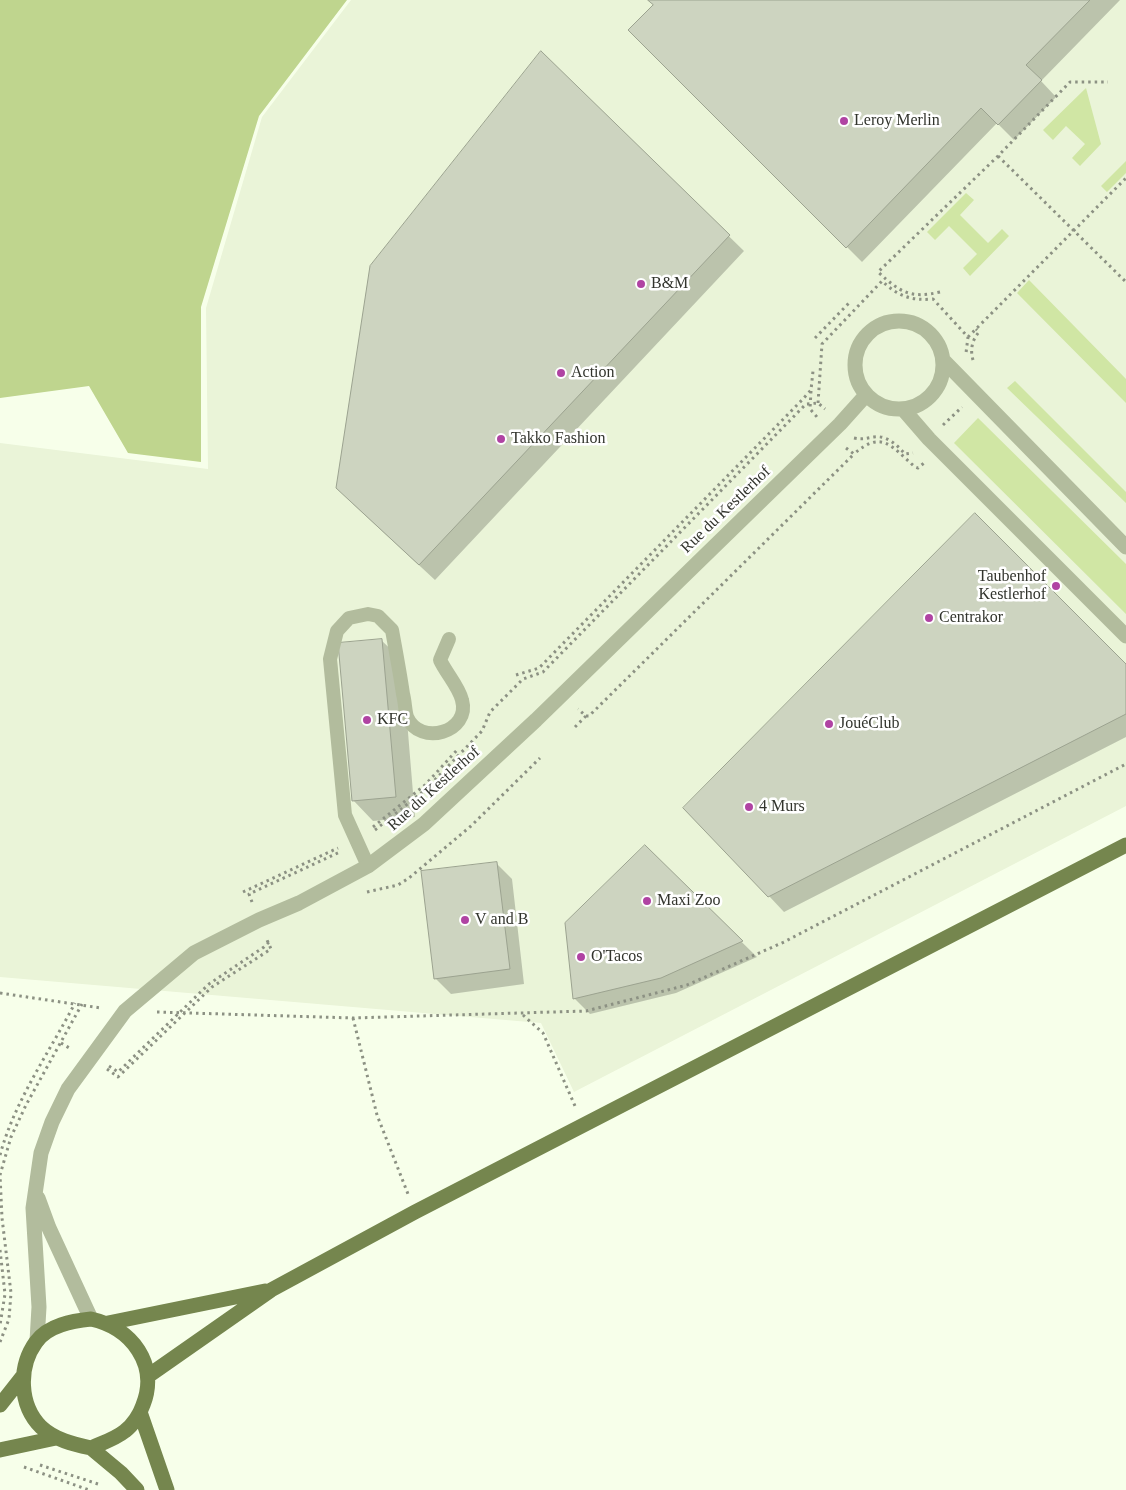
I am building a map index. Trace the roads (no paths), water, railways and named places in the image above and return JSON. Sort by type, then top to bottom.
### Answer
[{"type":"main road","points":[[148,1376],[271,1290],[416,1212],[1126,845]]},
{"type":"main road","points":[[108,1323],[271,1290]]},
{"type":"main road","points":[[90,1448],[126,1430],[140,1412],[147,1396],[148,1376],[144,1359],[136,1344],[123,1332],[108,1323],[92,1319],[72,1321],[52,1329],[36,1341],[23,1376],[24,1395],[30,1412],[41,1427],[56,1438],[90,1448],[121,1473],[137,1490]]},
{"type":"main road","points":[[0,1405],[23,1376]]},
{"type":"main road","points":[[140,1412],[167,1490]]},
{"type":"main road","points":[[0,1450],[56,1438]]},
{"type":"street","points":[[891,321],[905,321],[919,325],[931,334],[939,346],[943,360],[942,374],[937,387],[928,398],[917,406],[903,409],[890,408],[877,403],[866,395],[856,374],[855,363],[858,348],[866,336],[877,327],[891,321]]},
{"type":"street","points":[[943,360],[1126,547]]},
{"type":"street","name":"Rue du Kestlerhof","points":[[36,1341],[39,1307],[33,1208],[41,1153],[52,1122],[68,1089],[125,1011],[194,953],[259,920],[299,903],[368,866],[424,824],[536,720],[836,428],[866,395]]},
{"type":"street","points":[[903,409],[929,439],[1126,636]]},
{"type":"street","points":[[36,1186],[49,1228],[92,1319]]},
{"type":"lane","points":[[368,866],[346,815],[330,659],[336,631],[342,623],[358,614],[378,616],[386,622],[392,630],[407,718],[417,730],[429,734],[442,733],[454,726],[462,710],[462,700],[440,660],[449,639]]},
{"type":"place","name":"Leroy Merlin","points":[[844,121]]},
{"type":"place","name":"B&M","points":[[641,284]]},
{"type":"place","name":"Action","points":[[561,373]]},
{"type":"place","name":"Takko Fashion","points":[[501,439]]},
{"type":"place","name":"Taubenhof Kestlerhof","points":[[1056,586]]},
{"type":"place","name":"Centrakor","points":[[929,618]]},
{"type":"place","name":"KFC","points":[[367,720]]},
{"type":"place","name":"JouéClub","points":[[829,724]]},
{"type":"place","name":"4 Murs","points":[[749,807]]},
{"type":"place","name":"Maxi Zoo","points":[[647,901]]},
{"type":"place","name":"V and B","points":[[465,920]]},
{"type":"place","name":"O'Tacos","points":[[581,957]]}]
